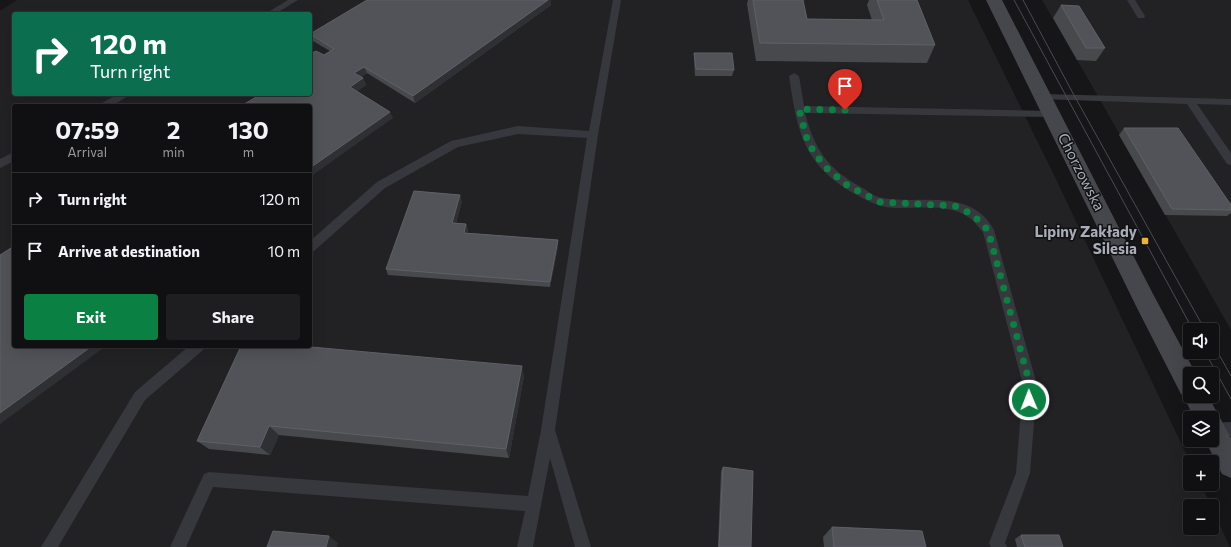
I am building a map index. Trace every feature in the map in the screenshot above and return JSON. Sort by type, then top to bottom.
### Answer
[{"type":"street","name":"Chorzowska","points":[[994,0],[1183,372]]},
{"type":"street","points":[[1219,442],[1231,465]]},
{"type":"lane","points":[[273,12],[294,0]]},
{"type":"lane","points":[[525,547],[548,430],[593,135],[617,0]]},
{"type":"lane","points":[[1131,0],[1141,16]]},
{"type":"lane","points":[[794,76],[799,109],[808,143],[824,166],[848,186],[880,202],[955,206],[972,214],[988,230],[1030,385],[1023,473],[997,543],[999,547]]},
{"type":"lane","points":[[108,104],[122,96]]},
{"type":"lane","points":[[1190,101],[1231,161]]},
{"type":"lane","points":[[799,109],[1190,101],[1231,102]]},
{"type":"lane","points":[[312,246],[382,185],[455,144],[518,130],[593,135]]},
{"type":"lane","points":[[0,164],[12,157]]},
{"type":"lane","points":[[49,547],[140,396],[196,348]]},
{"type":"lane","points":[[1219,429],[1231,429]]},
{"type":"lane","points":[[548,430],[583,547]]},
{"type":"lane","points":[[178,547],[209,479],[533,504]]},
{"type":"shaded area","points":[[17,0],[968,0],[1054,175],[1187,455],[1183,455],[1183,491],[1204,491],[1208,499],[1183,499],[1183,535],[1219,535],[1219,523],[1230,547],[0,547],[0,11]]},
{"type":"shaded area","points":[[1042,0],[1231,0],[1231,330],[1091,84]]},
{"type":"building","points":[[367,0],[548,0],[413,96],[364,67],[354,73],[363,78],[350,87],[390,112],[312,167],[312,104],[244,104],[258,96],[312,96],[312,53],[316,51],[324,55],[334,49],[312,35],[312,33]]},
{"type":"building","points":[[753,0],[803,0],[807,19],[884,20],[877,0],[917,0],[935,45],[760,43]]},
{"type":"building","points":[[1061,5],[1079,6],[1105,48],[1086,48]]},
{"type":"building","points":[[694,53],[732,53],[734,70],[696,69]]},
{"type":"building","points":[[1124,128],[1178,128],[1231,205],[1231,210],[1172,209]]},
{"type":"building","points":[[414,191],[460,195],[452,223],[466,224],[464,233],[558,240],[550,282],[386,269]]},
{"type":"building","points":[[12,247],[12,348],[89,348],[0,413],[0,255]]},
{"type":"building","points":[[312,347],[522,366],[506,449],[269,426],[260,447],[197,441],[240,348]]},
{"type":"building","points":[[723,467],[753,471],[751,547],[719,547]]},
{"type":"building","points":[[832,527],[922,531],[926,547],[834,547]]},
{"type":"building","points":[[273,531],[329,536],[326,547],[267,547]]},
{"type":"building","points":[[1021,535],[1059,535],[1063,547],[1025,547]]},
{"type":"tram line","points":[[1014,0],[1189,323]]},
{"type":"tram line","points":[[1023,0],[1075,97],[1201,323]]},
{"type":"tram line","points":[[1219,355],[1231,376]]},
{"type":"tram line","points":[[1209,359],[1231,399]]},
{"type":"place","name":"Lipiny Zakłady Silesia","points":[[1145,241]]},
{"type":"route","points":[[845,110],[799,109],[808,143],[824,166],[848,186],[880,202],[955,206],[972,214],[988,230],[1030,385],[1029,400]]}]
